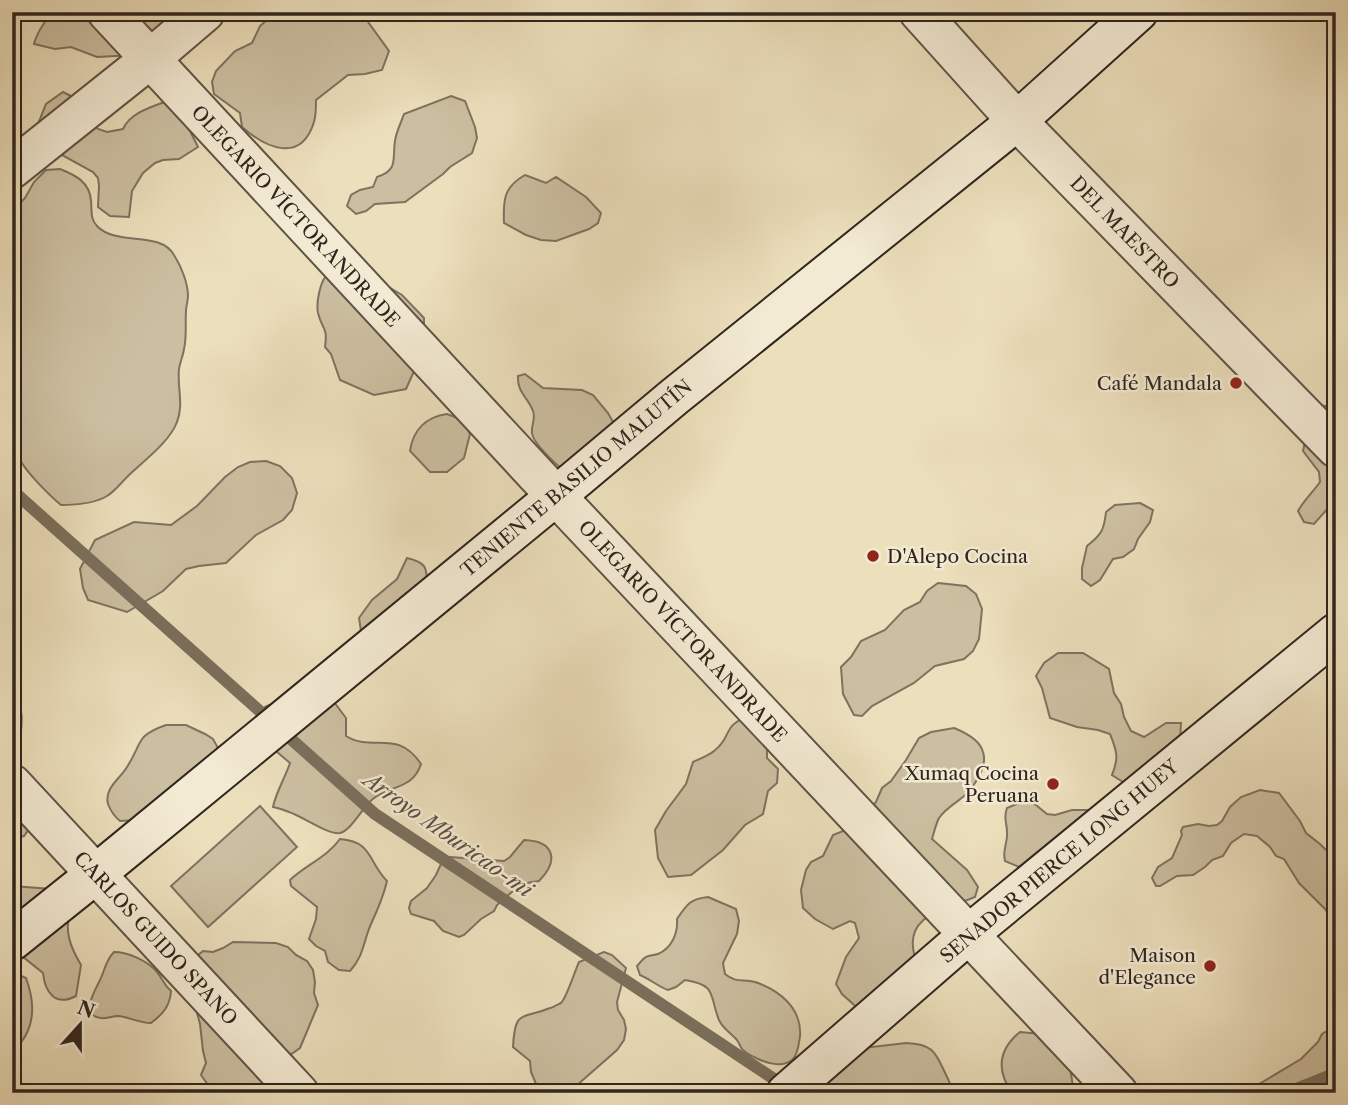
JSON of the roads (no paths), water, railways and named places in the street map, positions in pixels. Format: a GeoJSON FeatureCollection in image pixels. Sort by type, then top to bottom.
{"type":"FeatureCollection","features":[{"type":"Feature","properties":{"kind":"street","name":"OLEGARIO VÍCTOR ANDRADE"},"geometry":{"type":"LineString","coordinates":[[107,12],[556,496],[1118,1093]]}},
{"type":"Feature","properties":{"kind":"street"},"geometry":{"type":"LineString","coordinates":[[12,169],[205,12]]}},
{"type":"Feature","properties":{"kind":"street","name":"DEL MAESTRO"},"geometry":{"type":"LineString","coordinates":[[919,12],[1017,121],[1336,448]]}},
{"type":"Feature","properties":{"kind":"street","name":"TENIENTE BASILIO MALUTÍN"},"geometry":{"type":"LineString","coordinates":[[12,941],[674,397],[1017,121],[1138,12]]}},
{"type":"Feature","properties":{"kind":"street","name":"SENADOR PIERCE LONG HUEY"},"geometry":{"type":"LineString","coordinates":[[786,1093],[969,934],[1336,634]]}},
{"type":"Feature","properties":{"kind":"street","name":"CARLOS GUIDO SPANO"},"geometry":{"type":"LineString","coordinates":[[12,783],[299,1093]]}},
{"type":"Feature","properties":{"kind":"waterway","name":"Arroyo Mburicao-mi"},"geometry":{"type":"LineString","coordinates":[[12,490],[375,814],[786,1087]]}},
{"type":"Feature","properties":{"kind":"waterway","name":"Arroyo Mburicao-mi"},"geometry":{"type":"LineString","coordinates":[[1286,1093],[1336,1073]]}},
{"type":"Feature","properties":{"kind":"place","name":"Café Mandala"},"geometry":{"type":"Point","coordinates":[1236,383]}},
{"type":"Feature","properties":{"kind":"place","name":"D'Alepo Cocina"},"geometry":{"type":"Point","coordinates":[873,556]}},
{"type":"Feature","properties":{"kind":"place","name":"Xumaq Cocina Peruana"},"geometry":{"type":"Point","coordinates":[1053,784]}},
{"type":"Feature","properties":{"kind":"place","name":"Maison d'Elegance"},"geometry":{"type":"Point","coordinates":[1210,966]}}]}
